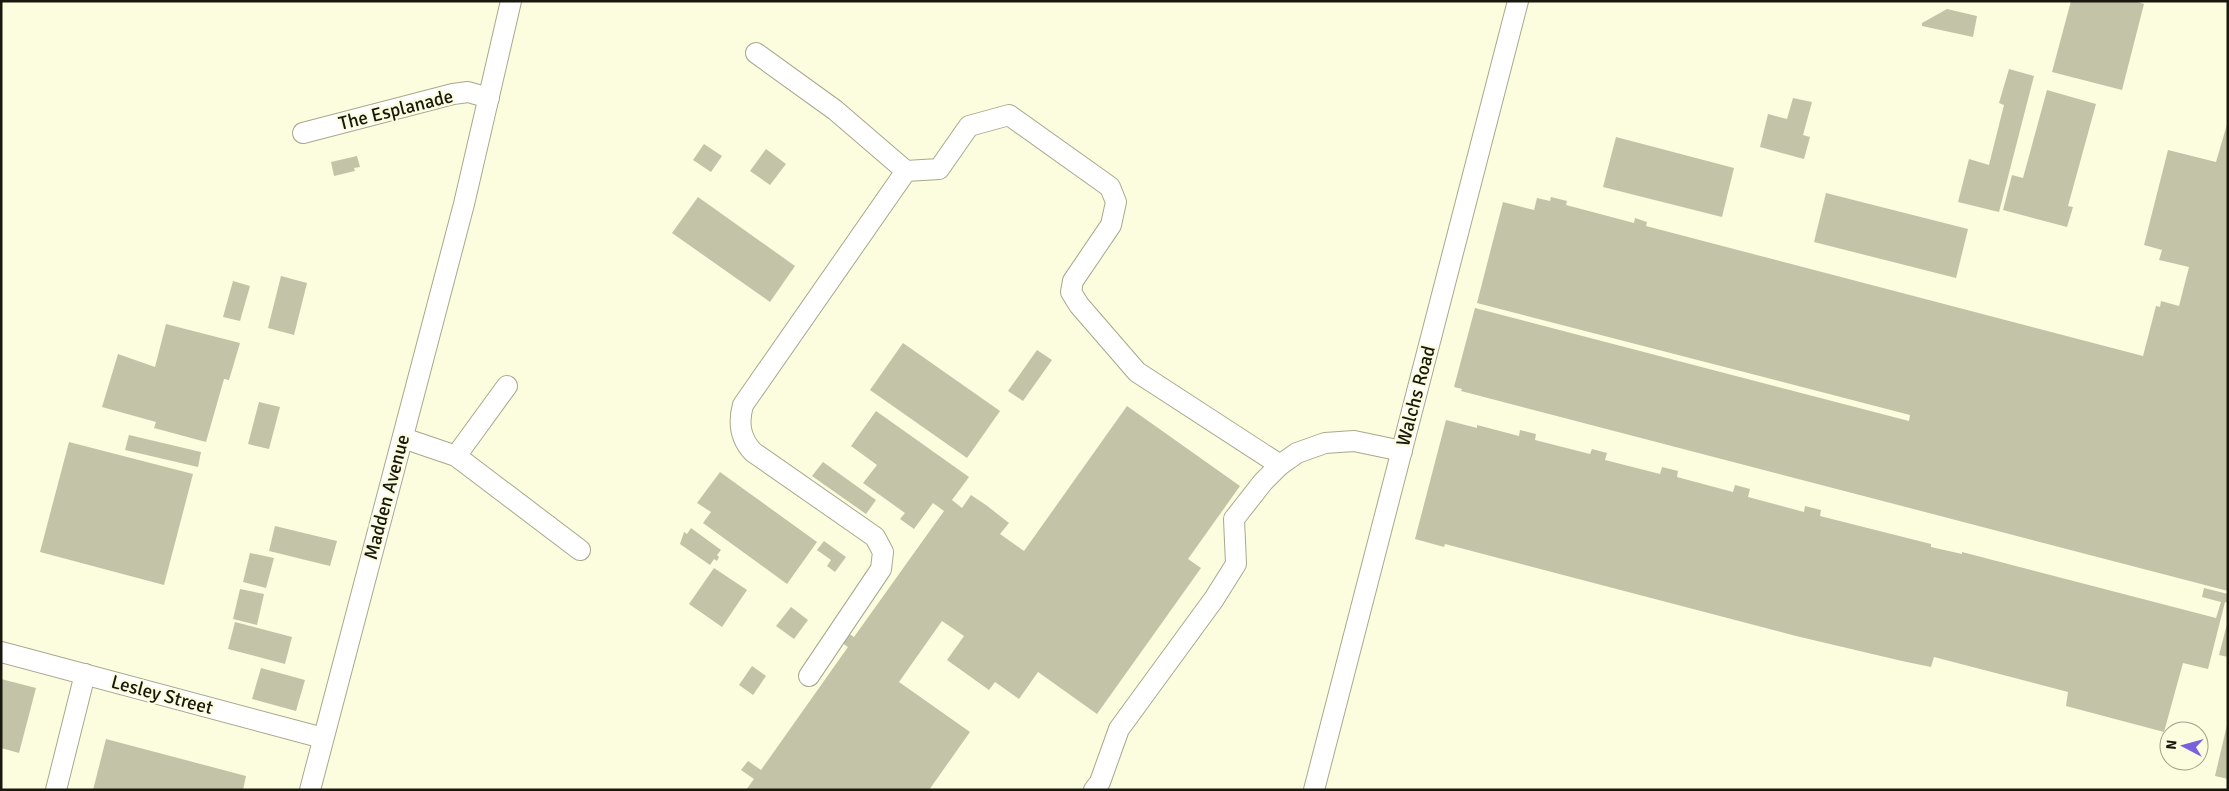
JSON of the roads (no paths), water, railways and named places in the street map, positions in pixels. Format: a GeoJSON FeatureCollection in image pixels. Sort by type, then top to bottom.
{"type":"FeatureCollection","features":[{"type":"Feature","properties":{"kind":"street"},"geometry":{"type":"LineString","coordinates":[[489,98],[511,1]]}},
{"type":"Feature","properties":{"kind":"street","name":"Walchs Road"},"geometry":{"type":"LineString","coordinates":[[1314,790],[1518,1]]}},
{"type":"Feature","properties":{"kind":"street"},"geometry":{"type":"LineString","coordinates":[[756,53],[835,110],[906,171],[939,169],[970,126],[1009,115],[1110,187],[1116,202],[1111,225],[1072,281],[1071,292],[1137,372],[1280,465]]}},
{"type":"Feature","properties":{"kind":"street","name":"The Esplanade"},"geometry":{"type":"LineString","coordinates":[[303,133],[453,94],[468,92],[489,98]]}},
{"type":"Feature","properties":{"kind":"street","name":"Madden Avenue"},"geometry":{"type":"LineString","coordinates":[[310,790],[464,204],[489,98]]}},
{"type":"Feature","properties":{"kind":"street"},"geometry":{"type":"LineString","coordinates":[[809,676],[881,569],[883,552],[875,537],[753,452],[747,446],[741,430],[741,413],[743,405],[906,171]]}},
{"type":"Feature","properties":{"kind":"street"},"geometry":{"type":"LineString","coordinates":[[456,456],[508,386]]}},
{"type":"Feature","properties":{"kind":"street"},"geometry":{"type":"LineString","coordinates":[[403,438],[456,456],[580,550]]}},
{"type":"Feature","properties":{"kind":"street"},"geometry":{"type":"LineString","coordinates":[[1094,790],[1100,782],[1120,729],[1214,599],[1236,564],[1234,520],[1263,482],[1280,465],[1311,448],[1340,441],[1369,442],[1402,451]]}},
{"type":"Feature","properties":{"kind":"street","name":"Lesley Street"},"geometry":{"type":"LineString","coordinates":[[1,652],[323,738]]}},
{"type":"Feature","properties":{"kind":"street"},"geometry":{"type":"LineString","coordinates":[[56,790],[85,674]]}}]}
